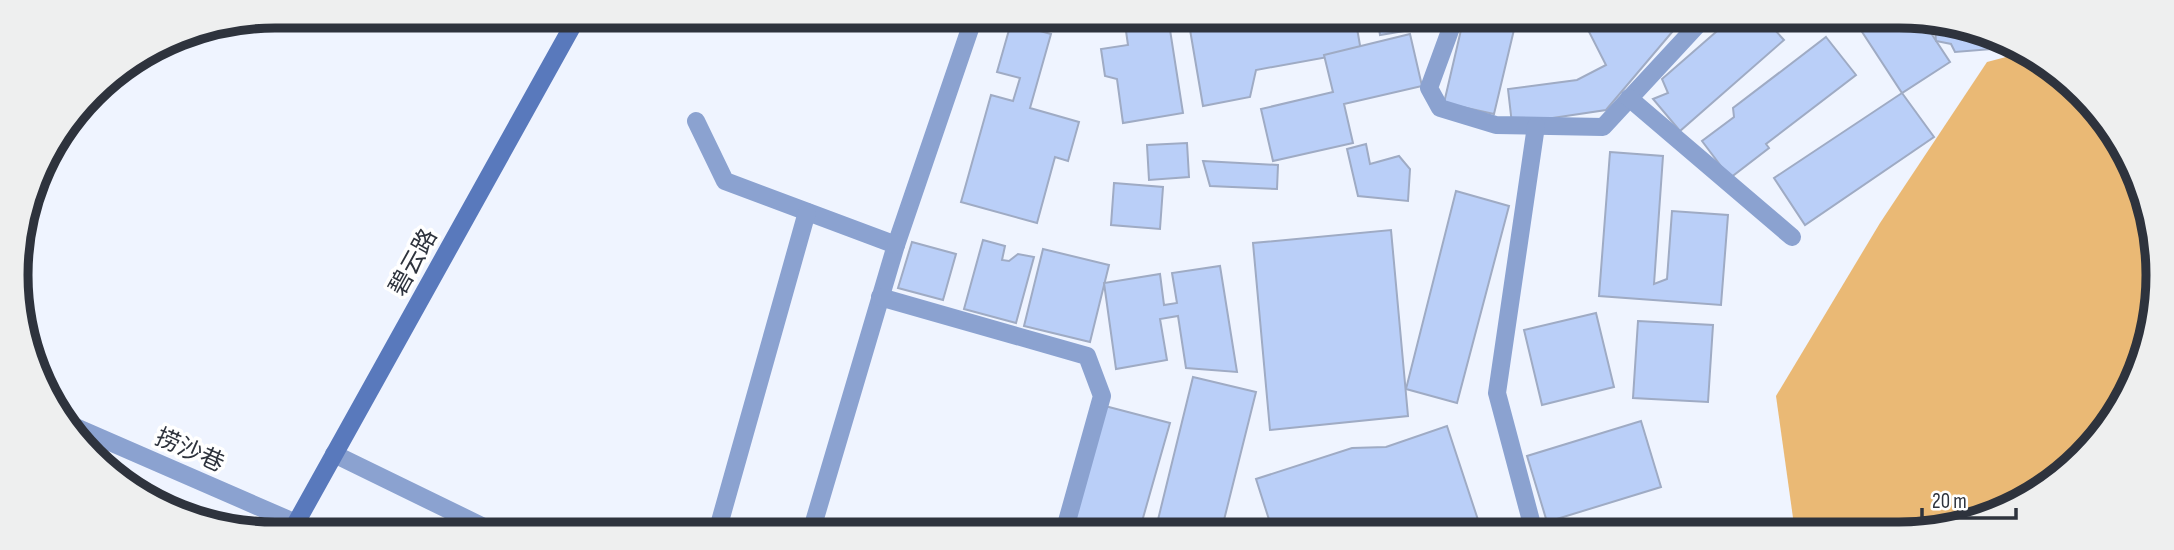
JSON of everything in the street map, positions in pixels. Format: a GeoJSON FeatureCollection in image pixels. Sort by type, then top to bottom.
{"type":"FeatureCollection","features":[{"type":"Feature","properties":{"kind":"main road","name":"碧云路"},"geometry":{"type":"LineString","coordinates":[[296,522],[571,29]]}},
{"type":"Feature","properties":{"kind":"street"},"geometry":{"type":"LineString","coordinates":[[1451,28],[1429,88],[1440,108],[1496,125],[1603,127],[1695,28]]}},
{"type":"Feature","properties":{"kind":"street"},"geometry":{"type":"LineString","coordinates":[[814,522],[895,245],[970,29]]}},
{"type":"Feature","properties":{"kind":"street"},"geometry":{"type":"LineString","coordinates":[[1629,98],[1792,237]]}},
{"type":"Feature","properties":{"kind":"street"},"geometry":{"type":"LineString","coordinates":[[696,121],[725,181],[895,245]]}},
{"type":"Feature","properties":{"kind":"street"},"geometry":{"type":"LineString","coordinates":[[1531,522],[1497,393],[1536,126]]}},
{"type":"Feature","properties":{"kind":"street"},"geometry":{"type":"LineString","coordinates":[[720,522],[807,212]]}},
{"type":"Feature","properties":{"kind":"street"},"geometry":{"type":"LineString","coordinates":[[880,298],[1087,356],[1102,396],[1067,522]]}},
{"type":"Feature","properties":{"kind":"street","name":"捞沙巷"},"geometry":{"type":"LineString","coordinates":[[84,431],[280,522]]}},
{"type":"Feature","properties":{"kind":"street"},"geometry":{"type":"LineString","coordinates":[[334,454],[473,522]]}},
{"type":"Feature","properties":{"kind":"shaded area"},"geometry":{"type":"Polygon","coordinates":[[[2012,55],[2062,89],[2095,125],[2121,166],[2138,211],[2146,275],[2138,339],[2127,370],[2104,412],[2074,450],[2049,471],[2008,497],[1963,514],[1931,520],[1794,522],[1776,396],[1880,223],[1987,62],[2012,55]]]}},
{"type":"Feature","properties":{"kind":"building"},"geometry":{"type":"Polygon","coordinates":[[[1126,28],[1170,28],[1183,113],[1123,123],[1117,79],[1105,76],[1101,49],[1128,45],[1126,28]]]}},
{"type":"Feature","properties":{"kind":"building"},"geometry":{"type":"Polygon","coordinates":[[[1190,28],[1357,28],[1361,51],[1256,70],[1250,97],[1203,106],[1190,28]]]}},
{"type":"Feature","properties":{"kind":"building"},"geometry":{"type":"Polygon","coordinates":[[[1379,28],[1420,28],[1380,35],[1379,28]]]}},
{"type":"Feature","properties":{"kind":"building"},"geometry":{"type":"Polygon","coordinates":[[[1461,28],[1514,28],[1494,114],[1444,103],[1461,28]]]}},
{"type":"Feature","properties":{"kind":"building"},"geometry":{"type":"Polygon","coordinates":[[[1587,28],[1675,28],[1606,110],[1512,124],[1508,89],[1577,80],[1606,65],[1587,28]]]}},
{"type":"Feature","properties":{"kind":"building"},"geometry":{"type":"Polygon","coordinates":[[[1720,28],[1773,28],[1784,40],[1680,131],[1653,99],[1668,93],[1662,79],[1720,28]]]}},
{"type":"Feature","properties":{"kind":"building"},"geometry":{"type":"Polygon","coordinates":[[[1860,28],[1929,30],[1950,62],[1902,93],[1860,28]]]}},
{"type":"Feature","properties":{"kind":"building"},"geometry":{"type":"Polygon","coordinates":[[[1009,29],[1031,29],[1051,34],[1030,108],[1079,122],[1068,161],[1055,157],[1037,223],[961,202],[991,95],[1013,101],[1020,78],[997,72],[1009,29]]]}},
{"type":"Feature","properties":{"kind":"building"},"geometry":{"type":"Polygon","coordinates":[[[1935,31],[1963,36],[1998,49],[1955,52],[1951,44],[1936,41],[1935,31]]]}},
{"type":"Feature","properties":{"kind":"building"},"geometry":{"type":"Polygon","coordinates":[[[1410,34],[1422,86],[1344,104],[1353,143],[1273,161],[1261,109],[1333,92],[1324,55],[1410,34]]]}},
{"type":"Feature","properties":{"kind":"building"},"geometry":{"type":"Polygon","coordinates":[[[1826,37],[1856,75],[1766,144],[1769,148],[1730,178],[1702,141],[1734,117],[1733,108],[1826,37]]]}},
{"type":"Feature","properties":{"kind":"building"},"geometry":{"type":"Polygon","coordinates":[[[1902,93],[1934,137],[1805,225],[1774,178],[1902,93]]]}},
{"type":"Feature","properties":{"kind":"building"},"geometry":{"type":"Polygon","coordinates":[[[1187,143],[1189,177],[1149,180],[1147,145],[1187,143]]]}},
{"type":"Feature","properties":{"kind":"building"},"geometry":{"type":"Polygon","coordinates":[[[1366,144],[1370,164],[1399,156],[1410,169],[1408,201],[1358,196],[1347,149],[1366,144]]]}},
{"type":"Feature","properties":{"kind":"building"},"geometry":{"type":"Polygon","coordinates":[[[1610,152],[1663,156],[1654,284],[1667,279],[1672,211],[1728,215],[1721,305],[1599,296],[1610,152]]]}},
{"type":"Feature","properties":{"kind":"building"},"geometry":{"type":"Polygon","coordinates":[[[1203,161],[1278,165],[1277,189],[1210,186],[1203,161]]]}},
{"type":"Feature","properties":{"kind":"building"},"geometry":{"type":"Polygon","coordinates":[[[1114,183],[1163,187],[1160,229],[1111,225],[1114,183]]]}},
{"type":"Feature","properties":{"kind":"building"},"geometry":{"type":"Polygon","coordinates":[[[1456,191],[1509,206],[1457,403],[1406,389],[1456,191]]]}},
{"type":"Feature","properties":{"kind":"building"},"geometry":{"type":"Polygon","coordinates":[[[1391,230],[1408,416],[1270,430],[1253,243],[1391,230]]]}},
{"type":"Feature","properties":{"kind":"building"},"geometry":{"type":"Polygon","coordinates":[[[983,240],[1005,246],[1002,260],[1009,261],[1018,254],[1034,257],[1016,323],[964,309],[983,240]]]}},
{"type":"Feature","properties":{"kind":"building"},"geometry":{"type":"Polygon","coordinates":[[[912,242],[956,254],[943,300],[898,288],[912,242]]]}},
{"type":"Feature","properties":{"kind":"building"},"geometry":{"type":"Polygon","coordinates":[[[1043,249],[1109,265],[1090,342],[1024,326],[1043,249]]]}},
{"type":"Feature","properties":{"kind":"building"},"geometry":{"type":"Polygon","coordinates":[[[1220,266],[1237,372],[1186,368],[1178,316],[1160,319],[1167,360],[1116,369],[1104,283],[1160,274],[1164,305],[1177,303],[1172,273],[1220,266]]]}},
{"type":"Feature","properties":{"kind":"building"},"geometry":{"type":"Polygon","coordinates":[[[1596,313],[1614,387],[1542,405],[1524,330],[1596,313]]]}},
{"type":"Feature","properties":{"kind":"building"},"geometry":{"type":"Polygon","coordinates":[[[1638,321],[1713,325],[1708,402],[1633,398],[1638,321]]]}},
{"type":"Feature","properties":{"kind":"building"},"geometry":{"type":"Polygon","coordinates":[[[1193,377],[1256,392],[1224,522],[1157,522],[1193,377]]]}},
{"type":"Feature","properties":{"kind":"building"},"geometry":{"type":"Polygon","coordinates":[[[1105,406],[1170,423],[1142,522],[1074,522],[1105,406]]]}},
{"type":"Feature","properties":{"kind":"building"},"geometry":{"type":"Polygon","coordinates":[[[1641,421],[1661,487],[1547,522],[1527,456],[1641,421]]]}},
{"type":"Feature","properties":{"kind":"building"},"geometry":{"type":"Polygon","coordinates":[[[1447,426],[1479,522],[1270,522],[1256,479],[1352,448],[1386,447],[1447,426]]]}}]}
